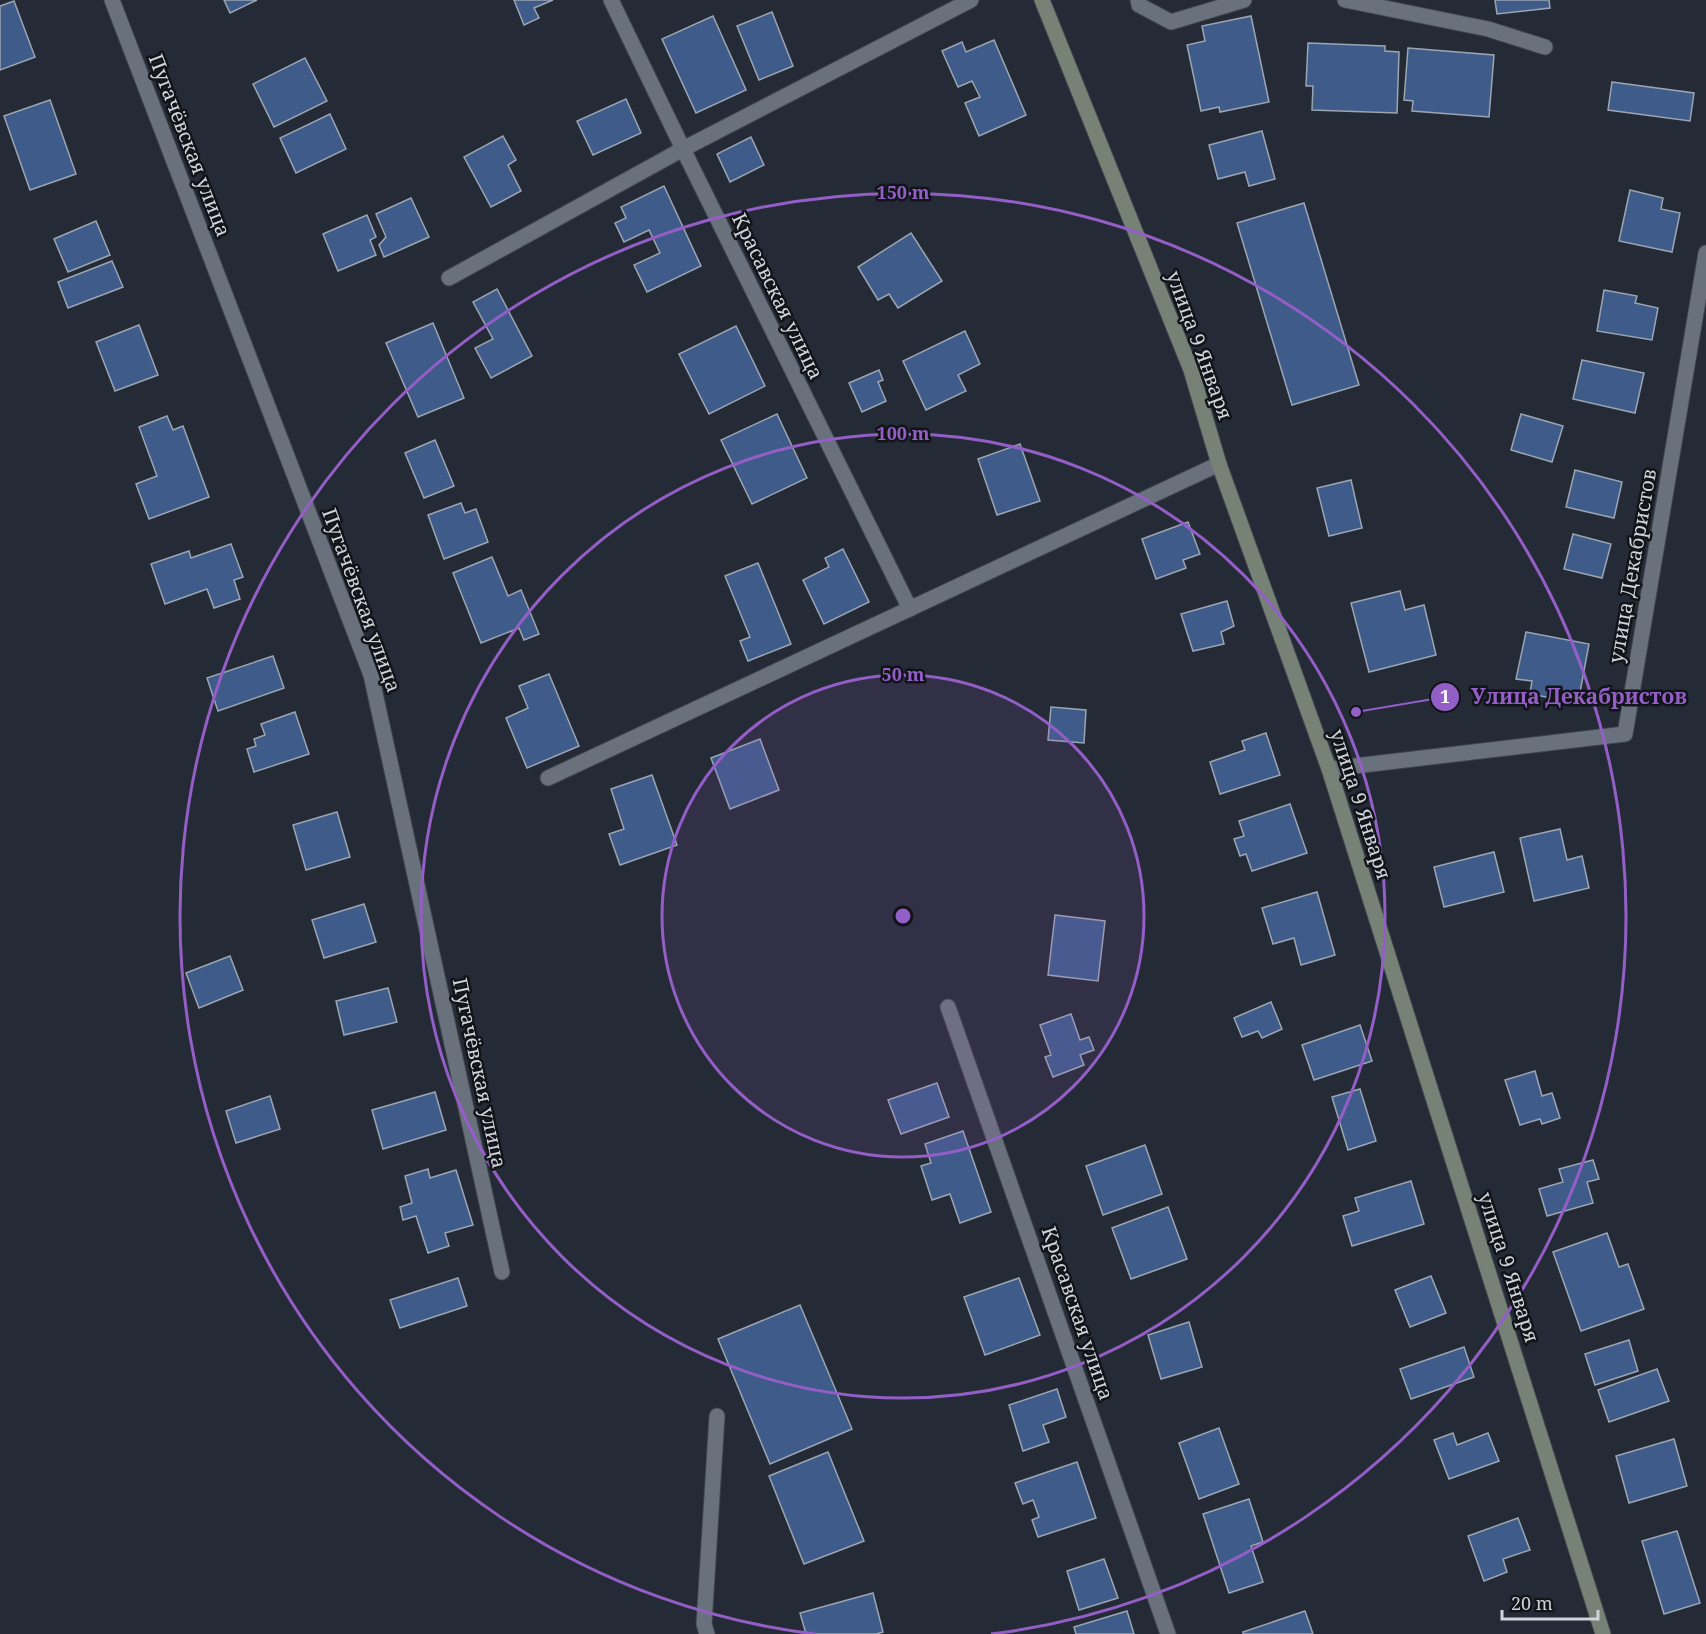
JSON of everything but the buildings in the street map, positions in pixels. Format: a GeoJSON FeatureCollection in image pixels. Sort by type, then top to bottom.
{"type":"FeatureCollection","features":[{"type":"Feature","properties":{"kind":"main road","name":"улица 9 Января"},"geometry":{"type":"LineString","coordinates":[[1042,0],[1191,370],[1219,464],[1329,769],[1603,1634]]}},
{"type":"Feature","properties":{"kind":"street","name":"Пугачёвская улица"},"geometry":{"type":"LineString","coordinates":[[112,0],[371,675],[502,1272]]}},
{"type":"Feature","properties":{"kind":"street","name":"Красавская улица"},"geometry":{"type":"LineString","coordinates":[[611,0],[682,149],[910,609]]}},
{"type":"Feature","properties":{"kind":"street"},"geometry":{"type":"LineString","coordinates":[[449,278],[682,149],[971,0]]}},
{"type":"Feature","properties":{"kind":"street"},"geometry":{"type":"LineString","coordinates":[[1138,0],[1139,5],[1172,22],[1244,0]]}},
{"type":"Feature","properties":{"kind":"street"},"geometry":{"type":"LineString","coordinates":[[1345,0],[1488,29],[1545,47]]}},
{"type":"Feature","properties":{"kind":"street","name":"улица Декабристов"},"geometry":{"type":"LineString","coordinates":[[1329,769],[1625,734],[1706,253]]}},
{"type":"Feature","properties":{"kind":"street"},"geometry":{"type":"LineString","coordinates":[[548,778],[1219,464]]}},
{"type":"Feature","properties":{"kind":"street","name":"Красавская улица"},"geometry":{"type":"LineString","coordinates":[[948,1007],[1168,1634]]}},
{"type":"Feature","properties":{"kind":"street"},"geometry":{"type":"LineString","coordinates":[[707,1634],[704,1624],[717,1416]]}},
{"type":"Feature","properties":{"kind":"place","name":"Улица Декабристов"},"geometry":{"type":"Point","coordinates":[1356,712]}}]}
